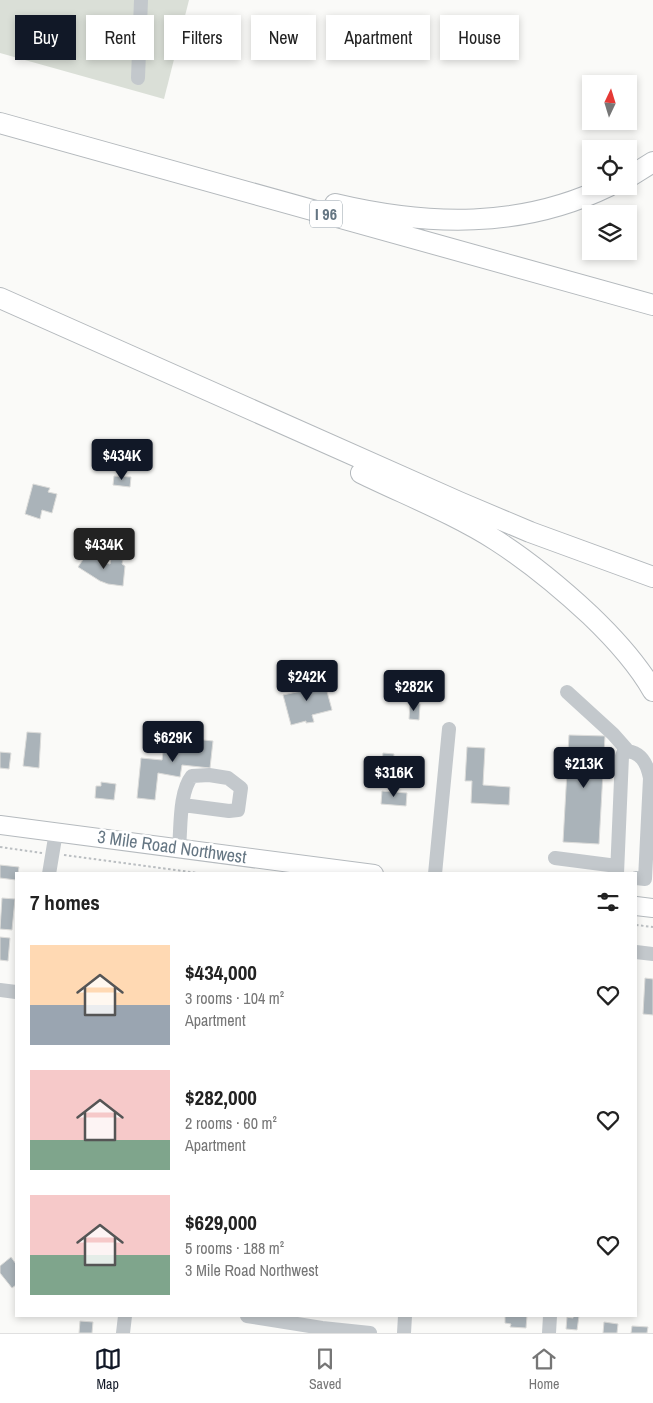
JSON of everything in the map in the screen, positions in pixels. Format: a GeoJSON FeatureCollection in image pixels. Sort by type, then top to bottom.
{"type":"FeatureCollection","features":[{"type":"Feature","properties":{"kind":"highway","name":"I 96"},"geometry":{"type":"LineString","coordinates":[[0,123],[653,305]]}},
{"type":"Feature","properties":{"kind":"highway"},"geometry":{"type":"LineString","coordinates":[[637,172],[653,162]]}},
{"type":"Feature","properties":{"kind":"highway"},"geometry":{"type":"LineString","coordinates":[[156,167],[277,189],[385,214],[416,219],[448,221],[504,217],[539,210],[586,195]]}},
{"type":"Feature","properties":{"kind":"highway"},"geometry":{"type":"LineString","coordinates":[[0,298],[530,532],[653,577]]}},
{"type":"Feature","properties":{"kind":"highway"},"geometry":{"type":"LineString","coordinates":[[221,396],[272,430],[496,540],[528,562],[564,591],[601,626],[626,654],[653,692]]}},
{"type":"Feature","properties":{"kind":"main road","name":"3 Mile Road Northwest"},"geometry":{"type":"LineString","coordinates":[[0,825],[179,848],[289,868],[346,872]]}},
{"type":"Feature","properties":{"kind":"main road"},"geometry":{"type":"LineString","coordinates":[[637,906],[653,908]]}},
{"type":"Feature","properties":{"kind":"street"},"geometry":{"type":"LineString","coordinates":[[138,78],[141,0]]}},
{"type":"Feature","properties":{"kind":"street"},"geometry":{"type":"LineString","coordinates":[[567,692],[613,734],[628,751],[640,756],[647,764],[650,778],[645,879],[637,878]]}},
{"type":"Feature","properties":{"kind":"street"},"geometry":{"type":"LineString","coordinates":[[434,872],[449,729]]}},
{"type":"Feature","properties":{"kind":"street"},"geometry":{"type":"LineString","coordinates":[[556,858],[617,870],[622,756],[624,751],[628,751]]}},
{"type":"Feature","properties":{"kind":"street"},"geometry":{"type":"LineString","coordinates":[[179,848],[183,805]]}},
{"type":"Feature","properties":{"kind":"street"},"geometry":{"type":"LineString","coordinates":[[49,872],[56,832]]}},
{"type":"Feature","properties":{"kind":"street"},"geometry":{"type":"LineString","coordinates":[[637,952],[653,954]]}},
{"type":"Feature","properties":{"kind":"street"},"geometry":{"type":"LineString","coordinates":[[0,990],[15,992]]}},
{"type":"Feature","properties":{"kind":"street"},"geometry":{"type":"LineString","coordinates":[[123,1333],[125,1317]]}},
{"type":"Feature","properties":{"kind":"street"},"geometry":{"type":"LineString","coordinates":[[253,1317],[322,1331],[370,1333]]}},
{"type":"Feature","properties":{"kind":"street"},"geometry":{"type":"LineString","coordinates":[[404,1333],[405,1317]]}},
{"type":"Feature","properties":{"kind":"street"},"geometry":{"type":"LineString","coordinates":[[549,1333],[550,1317]]}},
{"type":"Feature","properties":{"kind":"path"},"geometry":{"type":"LineString","coordinates":[[0,847],[190,872]]}},
{"type":"Feature","properties":{"kind":"path"},"geometry":{"type":"LineString","coordinates":[[637,925],[653,928]]}},
{"type":"Feature","properties":{"kind":"shaded area"},"geometry":{"type":"Polygon","coordinates":[[[0,0],[189,0],[185,15],[164,15],[164,60],[174,60],[164,99],[25,60],[76,60],[76,15],[15,15],[15,57],[0,53],[0,0]]]}},
{"type":"Feature","properties":{"kind":"building"},"geometry":{"type":"Polygon","coordinates":[[[114,476],[131,477],[130,487],[113,485],[114,476]]]}},
{"type":"Feature","properties":{"kind":"building"},"geometry":{"type":"Polygon","coordinates":[[[33,484],[50,488],[48,492],[57,494],[52,513],[42,510],[40,519],[25,514],[33,484]]]}},
{"type":"Feature","properties":{"kind":"building"},"geometry":{"type":"Polygon","coordinates":[[[88,552],[110,564],[111,558],[123,560],[122,564],[125,566],[123,586],[100,581],[78,567],[88,552]]]}},
{"type":"Feature","properties":{"kind":"building"},"geometry":{"type":"Polygon","coordinates":[[[308,680],[309,684],[324,680],[332,710],[312,715],[314,722],[306,723],[306,721],[291,725],[283,695],[301,691],[299,683],[308,680]]]}},
{"type":"Feature","properties":{"kind":"building"},"geometry":{"type":"Polygon","coordinates":[[[410,703],[420,704],[419,720],[409,719],[410,703]]]}},
{"type":"Feature","properties":{"kind":"building"},"geometry":{"type":"Polygon","coordinates":[[[27,732],[41,733],[39,768],[23,766],[27,732]]]}},
{"type":"Feature","properties":{"kind":"building"},"geometry":{"type":"Polygon","coordinates":[[[569,735],[605,736],[599,844],[563,842],[569,735]]]}},
{"type":"Feature","properties":{"kind":"building"},"geometry":{"type":"Polygon","coordinates":[[[165,736],[213,741],[210,768],[182,765],[180,777],[158,773],[155,800],[137,798],[141,758],[162,760],[165,736]]]}},
{"type":"Feature","properties":{"kind":"building"},"geometry":{"type":"Polygon","coordinates":[[[467,747],[485,748],[483,785],[510,787],[509,805],[471,803],[472,781],[465,781],[467,747]]]}},
{"type":"Feature","properties":{"kind":"building"},"geometry":{"type":"Polygon","coordinates":[[[0,752],[11,753],[9,769],[0,768],[0,752]]]}},
{"type":"Feature","properties":{"kind":"building"},"geometry":{"type":"Polygon","coordinates":[[[383,753],[394,754],[393,768],[381,767],[383,753]]]}},
{"type":"Feature","properties":{"kind":"building"},"geometry":{"type":"Polygon","coordinates":[[[101,782],[116,784],[114,800],[95,798],[96,786],[101,786],[101,782]]]}},
{"type":"Feature","properties":{"kind":"building"},"geometry":{"type":"Polygon","coordinates":[[[382,791],[407,793],[406,806],[381,804],[382,791]]]}},
{"type":"Feature","properties":{"kind":"building"},"geometry":{"type":"Polygon","coordinates":[[[0,865],[19,867],[18,872],[15,872],[15,880],[0,878],[0,865]]]}},
{"type":"Feature","properties":{"kind":"building"},"geometry":{"type":"Polygon","coordinates":[[[2,898],[15,899],[12,930],[0,929],[2,898]]]}},
{"type":"Feature","properties":{"kind":"building"},"geometry":{"type":"Polygon","coordinates":[[[0,937],[10,938],[8,961],[0,960],[0,937]]]}},
{"type":"Feature","properties":{"kind":"building"},"geometry":{"type":"Polygon","coordinates":[[[645,978],[653,979],[653,1015],[643,1014],[645,978]]]}},
{"type":"Feature","properties":{"kind":"building"},"geometry":{"type":"Polygon","coordinates":[[[11,1257],[15,1263],[15,1286],[12,1288],[0,1273],[0,1266],[11,1257]]]}},
{"type":"Feature","properties":{"kind":"building"},"geometry":{"type":"Polygon","coordinates":[[[505,1317],[527,1317],[526,1328],[510,1327],[511,1324],[505,1323],[505,1317]]]}},
{"type":"Feature","properties":{"kind":"building"},"geometry":{"type":"Polygon","coordinates":[[[567,1317],[579,1317],[577,1330],[566,1329],[567,1317]]]}},
{"type":"Feature","properties":{"kind":"building"},"geometry":{"type":"Polygon","coordinates":[[[80,1321],[93,1322],[92,1333],[79,1333],[80,1321]]]}},
{"type":"Feature","properties":{"kind":"building"},"geometry":{"type":"Polygon","coordinates":[[[604,1322],[618,1324],[617,1333],[603,1333],[604,1322]]]}},
{"type":"Feature","properties":{"kind":"building"},"geometry":{"type":"Polygon","coordinates":[[[632,1326],[648,1327],[647,1333],[631,1333],[632,1326]]]}}]}
